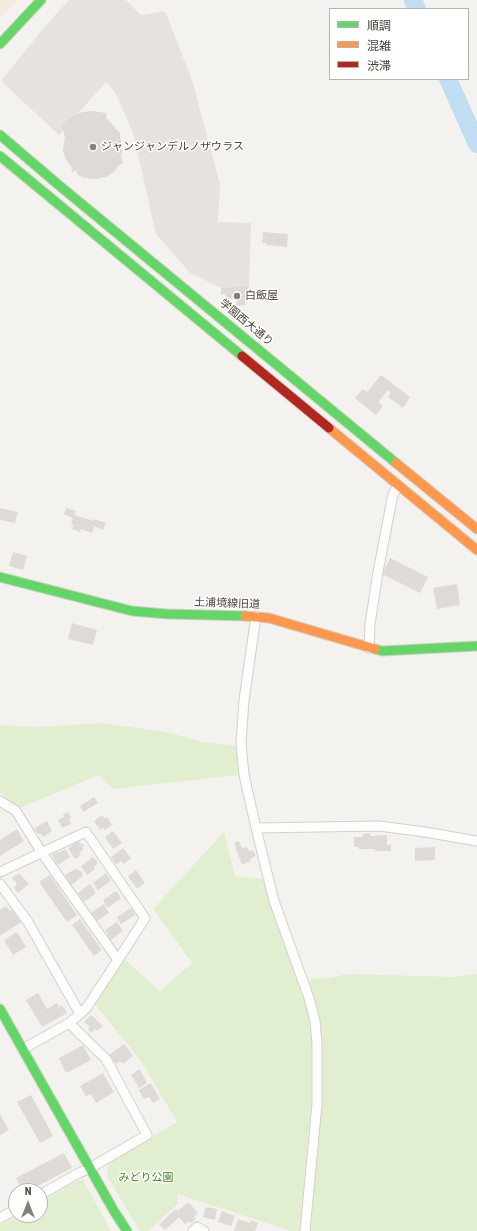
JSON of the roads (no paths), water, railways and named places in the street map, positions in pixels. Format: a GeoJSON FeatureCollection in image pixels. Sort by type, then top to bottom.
{"type":"FeatureCollection","features":[{"type":"Feature","properties":{"kind":"main road"},"geometry":{"type":"LineString","coordinates":[[0,44],[41,0]]}},
{"type":"Feature","properties":{"kind":"main road","name":"学園西大通り"},"geometry":{"type":"LineString","coordinates":[[0,135],[61,187],[477,529]]}},
{"type":"Feature","properties":{"kind":"main road"},"geometry":{"type":"LineString","coordinates":[[0,156],[477,550]]}},
{"type":"Feature","properties":{"kind":"main road","name":"土浦境線旧道"},"geometry":{"type":"LineString","coordinates":[[0,577],[132,611],[166,614],[256,616],[269,618],[382,651],[477,646]]}},
{"type":"Feature","properties":{"kind":"main road"},"geometry":{"type":"LineString","coordinates":[[0,1009],[127,1231]]}},
{"type":"Feature","properties":{"kind":"street"},"geometry":{"type":"LineString","coordinates":[[369,648],[370,624],[378,572],[392,499],[398,486]]}},
{"type":"Feature","properties":{"kind":"street"},"geometry":{"type":"LineString","coordinates":[[256,616],[244,700],[241,743],[244,775],[274,901],[309,998],[317,1044],[317,1104],[305,1231]]}},
{"type":"Feature","properties":{"kind":"street"},"geometry":{"type":"LineString","coordinates":[[0,801],[16,811],[42,853],[118,960]]}},
{"type":"Feature","properties":{"kind":"street"},"geometry":{"type":"LineString","coordinates":[[256,828],[379,826],[425,832],[477,842]]}},
{"type":"Feature","properties":{"kind":"street"},"geometry":{"type":"LineString","coordinates":[[0,872],[86,832],[145,918],[87,1007],[70,1023],[23,1049]]}},
{"type":"Feature","properties":{"kind":"street"},"geometry":{"type":"LineString","coordinates":[[0,884],[28,922],[80,1014]]}},
{"type":"Feature","properties":{"kind":"street"},"geometry":{"type":"LineString","coordinates":[[48,1190],[147,1135],[106,1059],[70,1023]]}},
{"type":"Feature","properties":{"kind":"street"},"geometry":{"type":"LineString","coordinates":[[193,1231],[197,1227],[204,1231]]}},
{"type":"Feature","properties":{"kind":"waterway"},"geometry":{"type":"LineString","coordinates":[[413,0],[417,8]]}},
{"type":"Feature","properties":{"kind":"waterway"},"geometry":{"type":"LineString","coordinates":[[448,80],[477,144]]}},
{"type":"Feature","properties":{"kind":"place","name":"ジャンジャンデルノザウラス"},"geometry":{"type":"Point","coordinates":[93,147]}},
{"type":"Feature","properties":{"kind":"place","name":"白飯屋"},"geometry":{"type":"Point","coordinates":[237,296]}},
{"type":"Feature","properties":{"kind":"park label","name":"みどり公園"},"geometry":{"type":"Point","coordinates":[146,1178]}}]}
